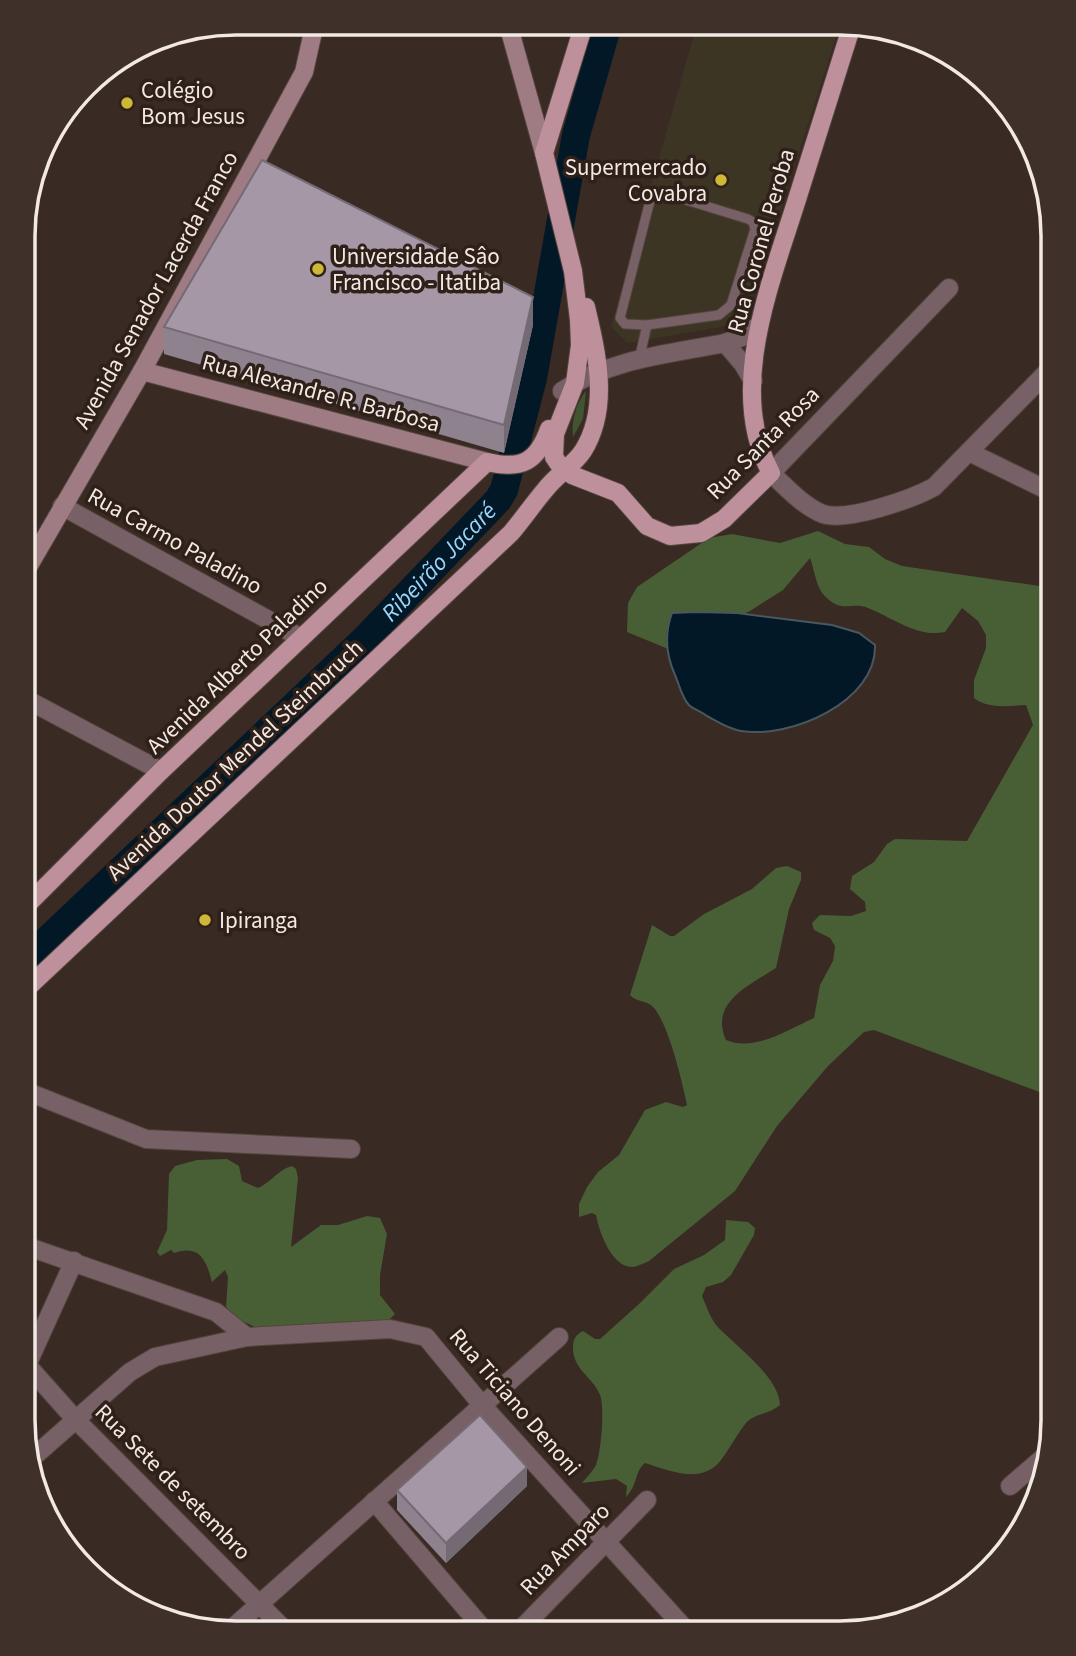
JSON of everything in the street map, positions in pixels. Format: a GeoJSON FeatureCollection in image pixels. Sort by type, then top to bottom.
{"type":"FeatureCollection","features":[{"type":"Feature","properties":{"kind":"main road","name":"Avenida Senador Lacerda Franco"},"geometry":{"type":"LineString","coordinates":[[35,554],[142,371],[304,72],[312,35]]}},
{"type":"Feature","properties":{"kind":"main road"},"geometry":{"type":"LineString","coordinates":[[511,35],[554,189],[573,271],[580,345],[555,434],[554,457],[565,470]]}},
{"type":"Feature","properties":{"kind":"main road"},"geometry":{"type":"LineString","coordinates":[[544,153],[581,35]]}},
{"type":"Feature","properties":{"kind":"main road","name":"Rua Coronel Peroba"},"geometry":{"type":"LineString","coordinates":[[771,473],[762,456],[754,430],[753,381],[758,326],[848,36]]}},
{"type":"Feature","properties":{"kind":"main road","name":"Avenida Doutor Mendel Steimbruch"},"geometry":{"type":"LineString","coordinates":[[35,981],[511,533],[544,490],[582,452],[589,440],[599,397],[599,372],[583,297],[573,271]]}},
{"type":"Feature","properties":{"kind":"main road","name":"Rua Alexandre R. Barbosa"},"geometry":{"type":"LineString","coordinates":[[142,371],[491,463]]}},
{"type":"Feature","properties":{"kind":"main road"},"geometry":{"type":"LineString","coordinates":[[491,463],[509,465],[535,457],[568,387]]}},
{"type":"Feature","properties":{"kind":"main road","name":"Avenida Alberto Paladino"},"geometry":{"type":"LineString","coordinates":[[35,897],[161,771],[491,463]]}},
{"type":"Feature","properties":{"kind":"main road","name":"Rua Santa Rosa"},"geometry":{"type":"LineString","coordinates":[[565,470],[618,493],[647,526],[670,536],[701,533],[724,519],[771,473]]}},
{"type":"Feature","properties":{"kind":"street","name":"Rua Santa Rosa"},"geometry":{"type":"LineString","coordinates":[[771,473],[949,288]]}},
{"type":"Feature","properties":{"kind":"street"},"geometry":{"type":"LineString","coordinates":[[568,387],[599,372],[639,360],[724,343],[742,337],[758,326]]}},
{"type":"Feature","properties":{"kind":"street"},"geometry":{"type":"LineString","coordinates":[[724,343],[743,364],[753,381]]}},
{"type":"Feature","properties":{"kind":"street"},"geometry":{"type":"LineString","coordinates":[[771,473],[807,505],[825,515],[883,508],[911,499],[934,487],[1041,378]]}},
{"type":"Feature","properties":{"kind":"street"},"geometry":{"type":"LineString","coordinates":[[969,452],[1041,487]]}},
{"type":"Feature","properties":{"kind":"street","name":"Rua Carmo Paladino"},"geometry":{"type":"LineString","coordinates":[[62,506],[301,638]]}},
{"type":"Feature","properties":{"kind":"street"},"geometry":{"type":"LineString","coordinates":[[35,704],[161,771]]}},
{"type":"Feature","properties":{"kind":"street"},"geometry":{"type":"LineString","coordinates":[[35,1095],[146,1139],[351,1149]]}},
{"type":"Feature","properties":{"kind":"street"},"geometry":{"type":"LineString","coordinates":[[35,1249],[216,1312],[247,1337]]}},
{"type":"Feature","properties":{"kind":"street"},"geometry":{"type":"LineString","coordinates":[[35,1344],[75,1262]]}},
{"type":"Feature","properties":{"kind":"street","name":"Rua Ticiano Denoni"},"geometry":{"type":"LineString","coordinates":[[38,1453],[130,1373],[155,1357],[247,1337],[390,1329],[426,1337],[482,1405],[678,1621]]}},
{"type":"Feature","properties":{"kind":"street"},"geometry":{"type":"LineString","coordinates":[[240,1621],[559,1337]]}},
{"type":"Feature","properties":{"kind":"street","name":"Rua Sete de setembro"},"geometry":{"type":"LineString","coordinates":[[35,1376],[276,1621]]}},
{"type":"Feature","properties":{"kind":"street"},"geometry":{"type":"LineString","coordinates":[[1010,1486],[1036,1464]]}},
{"type":"Feature","properties":{"kind":"street","name":"Rua Amparo"},"geometry":{"type":"LineString","coordinates":[[529,1621],[647,1500]]}},
{"type":"Feature","properties":{"kind":"street"},"geometry":{"type":"LineString","coordinates":[[374,1501],[477,1621]]}},
{"type":"Feature","properties":{"kind":"lane"},"geometry":{"type":"LineString","coordinates":[[660,192],[753,222],[755,229],[727,310],[719,314],[647,326],[625,324],[620,318],[654,193],[660,192]]}},
{"type":"Feature","properties":{"kind":"lane"},"geometry":{"type":"LineString","coordinates":[[639,360],[647,326]]}},
{"type":"Feature","properties":{"kind":"shaded area","name":"Supermercado Covabra"},"geometry":{"type":"Polygon","coordinates":[[[694,35],[836,37],[744,323],[627,343],[611,327],[694,35]]]}},
{"type":"Feature","properties":{"kind":"green space"},"geometry":{"type":"Polygon","coordinates":[[[586,391],[583,419],[573,437],[575,413],[586,391]]]}},
{"type":"Feature","properties":{"kind":"green space"},"geometry":{"type":"Polygon","coordinates":[[[818,531],[845,544],[869,547],[885,559],[902,566],[1041,586],[1041,1093],[874,1030],[864,1032],[828,1066],[777,1126],[735,1191],[649,1261],[633,1267],[626,1266],[619,1262],[608,1248],[596,1215],[592,1213],[579,1217],[579,1204],[598,1172],[619,1155],[645,1110],[666,1102],[683,1107],[687,1105],[674,1054],[660,1016],[652,1005],[630,995],[652,925],[674,936],[704,914],[752,889],[776,868],[787,866],[801,872],[801,880],[789,909],[776,968],[735,996],[727,1005],[722,1027],[726,1040],[748,1043],[771,1038],[814,1018],[820,985],[833,961],[835,946],[830,938],[814,930],[812,923],[820,915],[851,916],[866,911],[865,902],[850,889],[852,876],[874,862],[887,844],[895,839],[967,841],[1033,725],[1026,705],[992,705],[974,698],[974,680],[986,648],[986,635],[978,621],[962,608],[945,632],[935,633],[915,630],[862,606],[841,606],[829,600],[821,591],[810,558],[783,590],[750,611],[721,623],[678,653],[627,632],[628,603],[637,587],[709,538],[732,534],[780,543],[818,531]]]}},
{"type":"Feature","properties":{"kind":"green space"},"geometry":{"type":"Polygon","coordinates":[[[227,1159],[239,1166],[242,1181],[258,1188],[287,1168],[292,1166],[296,1169],[298,1178],[291,1247],[321,1225],[338,1225],[367,1216],[380,1218],[387,1234],[380,1275],[380,1295],[395,1314],[384,1325],[257,1328],[238,1319],[226,1307],[228,1277],[225,1270],[212,1282],[204,1261],[196,1252],[174,1253],[171,1250],[160,1256],[157,1252],[167,1230],[169,1174],[175,1166],[197,1160],[227,1159]]]}},
{"type":"Feature","properties":{"kind":"green space"},"geometry":{"type":"Polygon","coordinates":[[[726,1220],[748,1222],[755,1228],[754,1235],[731,1275],[723,1282],[706,1287],[702,1296],[716,1325],[772,1383],[780,1405],[749,1420],[721,1460],[705,1472],[685,1474],[645,1463],[626,1497],[627,1486],[616,1479],[582,1483],[598,1459],[602,1409],[597,1389],[576,1362],[573,1348],[575,1338],[583,1331],[595,1339],[600,1339],[674,1269],[704,1255],[725,1240],[726,1220]]]}},
{"type":"Feature","properties":{"kind":"water"},"geometry":{"type":"Polygon","coordinates":[[[672,613],[737,613],[832,625],[859,633],[875,645],[872,665],[862,684],[827,712],[783,729],[761,732],[732,729],[689,705],[670,660],[667,637],[672,613]]]}},
{"type":"Feature","properties":{"kind":"building","name":"Universidade Sâo Francisco - Itatiba"},"geometry":{"type":"Polygon","coordinates":[[[262,160],[533,297],[504,425],[164,327],[262,160]]]}},
{"type":"Feature","properties":{"kind":"building"},"geometry":{"type":"Polygon","coordinates":[[[480,1415],[527,1467],[446,1543],[397,1490],[480,1415]]]}},
{"type":"Feature","properties":{"kind":"waterway","name":"Ribeirão Jacaré"},"geometry":{"type":"LineString","coordinates":[[35,952],[365,639],[498,500],[504,490],[533,378],[576,135],[605,35]]}},
{"type":"Feature","properties":{"kind":"place","name":"Colégio Bom Jesus"},"geometry":{"type":"Point","coordinates":[127,103]}},
{"type":"Feature","properties":{"kind":"place","name":"Supermercado Covabra"},"geometry":{"type":"Point","coordinates":[721,180]}},
{"type":"Feature","properties":{"kind":"place","name":"Universidade Sâo Francisco - Itatiba"},"geometry":{"type":"Point","coordinates":[318,269]}},
{"type":"Feature","properties":{"kind":"place","name":"Ipiranga"},"geometry":{"type":"Point","coordinates":[205,920]}}]}
